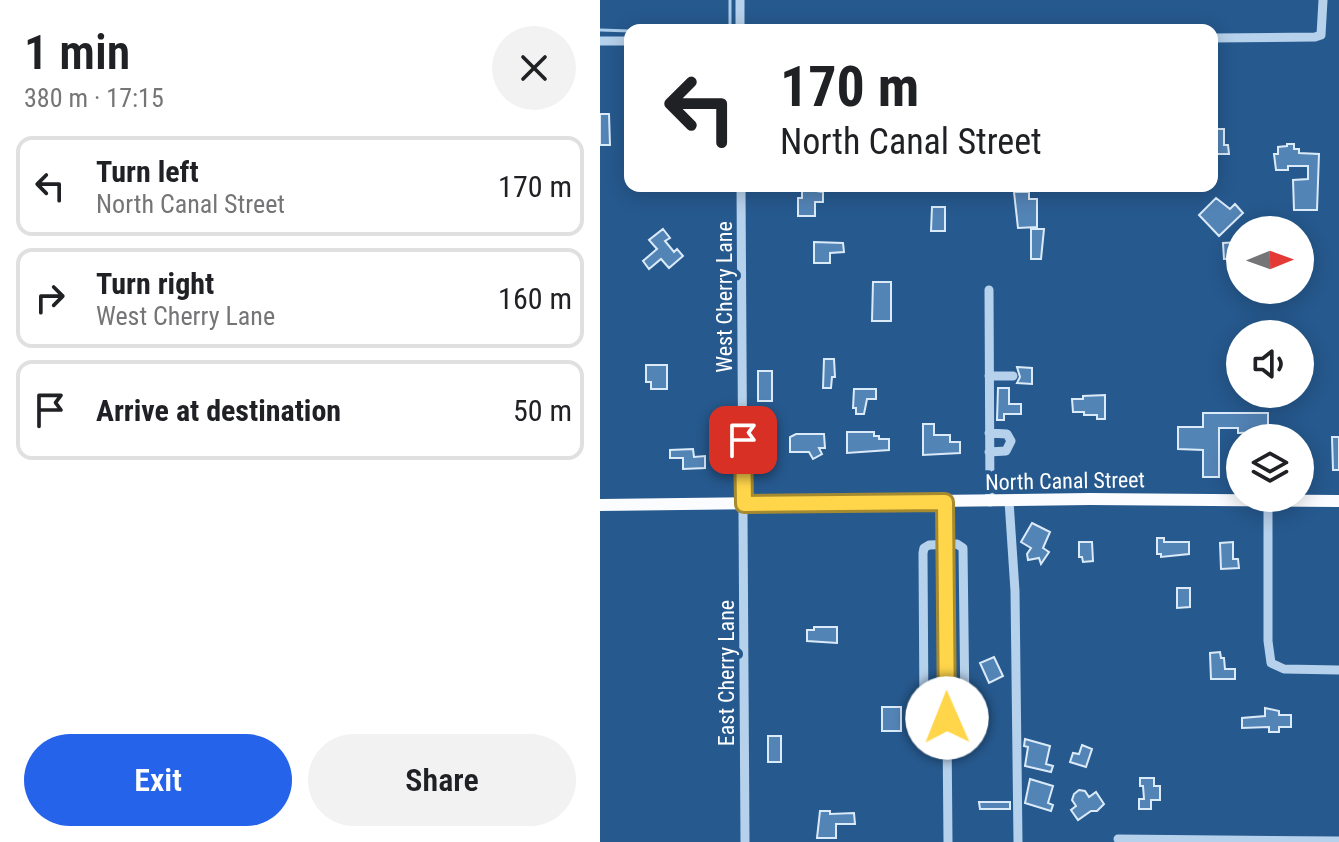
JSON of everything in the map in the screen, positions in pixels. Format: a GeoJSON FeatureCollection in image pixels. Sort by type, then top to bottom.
{"type":"FeatureCollection","features":[{"type":"Feature","properties":{"kind":"main road","name":"North Canal Street"},"geometry":{"type":"LineString","coordinates":[[600,505],[1226,500]]}},
{"type":"Feature","properties":{"kind":"main road","name":"North Canal Street"},"geometry":{"type":"LineString","coordinates":[[1314,501],[1339,501]]}},
{"type":"Feature","properties":{"kind":"street"},"geometry":{"type":"LineString","coordinates":[[740,0],[740,24]]}},
{"type":"Feature","properties":{"kind":"street"},"geometry":{"type":"LineString","coordinates":[[1218,38],[1321,35],[1323,0]]}},
{"type":"Feature","properties":{"kind":"street"},"geometry":{"type":"LineString","coordinates":[[600,41],[624,41]]}},
{"type":"Feature","properties":{"kind":"street","name":"West Cherry Lane"},"geometry":{"type":"LineString","coordinates":[[741,192],[744,504]]}},
{"type":"Feature","properties":{"kind":"street"},"geometry":{"type":"LineString","coordinates":[[989,290],[990,502]]}},
{"type":"Feature","properties":{"kind":"street"},"geometry":{"type":"LineString","coordinates":[[989,376],[1013,376]]}},
{"type":"Feature","properties":{"kind":"street"},"geometry":{"type":"LineString","coordinates":[[989,433],[1007,434],[1011,441],[1006,451],[989,452]]}},
{"type":"Feature","properties":{"kind":"street"},"geometry":{"type":"LineString","coordinates":[[1009,501],[1015,591],[1018,842]]}},
{"type":"Feature","properties":{"kind":"street"},"geometry":{"type":"LineString","coordinates":[[945,502],[948,842]]}},
{"type":"Feature","properties":{"kind":"street","name":"East Cherry Lane"},"geometry":{"type":"LineString","coordinates":[[744,504],[745,842]]}},
{"type":"Feature","properties":{"kind":"street"},"geometry":{"type":"LineString","coordinates":[[1268,512],[1268,655],[1273,664],[1284,669],[1339,670]]}},
{"type":"Feature","properties":{"kind":"street"},"geometry":{"type":"LineString","coordinates":[[957,544],[963,548],[965,712],[961,720],[930,721],[925,718],[924,548],[945,545],[957,544]]}},
{"type":"Feature","properties":{"kind":"street"},"geometry":{"type":"LineString","coordinates":[[1118,839],[1339,841]]}},
{"type":"Feature","properties":{"kind":"building"},"geometry":{"type":"Polygon","coordinates":[[[600,114],[609,114],[610,145],[600,145],[600,114]]]}},
{"type":"Feature","properties":{"kind":"building"},"geometry":{"type":"Polygon","coordinates":[[[1218,129],[1224,129],[1224,145],[1228,145],[1229,154],[1218,154],[1218,129]]]}},
{"type":"Feature","properties":{"kind":"building"},"geometry":{"type":"Polygon","coordinates":[[[1294,144],[1294,149],[1299,149],[1299,153],[1319,154],[1317,210],[1294,210],[1293,180],[1308,179],[1308,166],[1288,166],[1288,170],[1276,170],[1274,154],[1278,154],[1278,147],[1294,144]]]}},
{"type":"Feature","properties":{"kind":"building"},"geometry":{"type":"Polygon","coordinates":[[[802,192],[823,192],[823,202],[815,202],[815,216],[798,216],[798,198],[802,198],[802,192]]]}},
{"type":"Feature","properties":{"kind":"building"},"geometry":{"type":"Polygon","coordinates":[[[1014,192],[1029,192],[1029,199],[1037,199],[1037,227],[1018,228],[1014,192]]]}},
{"type":"Feature","properties":{"kind":"building"},"geometry":{"type":"Polygon","coordinates":[[[1216,198],[1230,209],[1235,204],[1243,213],[1240,216],[1226,216],[1226,229],[1219,236],[1199,215],[1216,198]]]}},
{"type":"Feature","properties":{"kind":"building"},"geometry":{"type":"Polygon","coordinates":[[[932,207],[945,207],[945,231],[931,231],[932,207]]]}},
{"type":"Feature","properties":{"kind":"building"},"geometry":{"type":"Polygon","coordinates":[[[663,229],[670,238],[665,241],[674,252],[677,249],[683,256],[669,268],[661,259],[649,269],[643,261],[657,249],[649,240],[663,229]]]}},
{"type":"Feature","properties":{"kind":"building"},"geometry":{"type":"Polygon","coordinates":[[[1031,229],[1044,229],[1041,259],[1031,259],[1031,229]]]}},
{"type":"Feature","properties":{"kind":"building"},"geometry":{"type":"Polygon","coordinates":[[[814,242],[843,243],[844,252],[830,253],[830,263],[814,263],[814,242]]]}},
{"type":"Feature","properties":{"kind":"building"},"geometry":{"type":"Polygon","coordinates":[[[1223,243],[1226,243],[1226,259],[1224,259],[1223,243]]]}},
{"type":"Feature","properties":{"kind":"building"},"geometry":{"type":"Polygon","coordinates":[[[873,282],[891,282],[891,321],[872,321],[873,282]]]}},
{"type":"Feature","properties":{"kind":"building"},"geometry":{"type":"Polygon","coordinates":[[[824,359],[834,359],[835,377],[832,377],[831,388],[823,388],[824,359]]]}},
{"type":"Feature","properties":{"kind":"building"},"geometry":{"type":"Polygon","coordinates":[[[646,365],[667,365],[667,389],[651,389],[651,382],[646,382],[646,365]]]}},
{"type":"Feature","properties":{"kind":"building"},"geometry":{"type":"Polygon","coordinates":[[[1017,367],[1032,368],[1032,384],[1017,383],[1020,377],[1017,367]]]}},
{"type":"Feature","properties":{"kind":"building"},"geometry":{"type":"Polygon","coordinates":[[[758,371],[772,371],[772,401],[758,401],[758,371]]]}},
{"type":"Feature","properties":{"kind":"building"},"geometry":{"type":"Polygon","coordinates":[[[998,388],[1009,388],[1009,404],[1021,404],[1021,414],[1004,414],[1004,420],[997,420],[998,388]]]}},
{"type":"Feature","properties":{"kind":"building"},"geometry":{"type":"Polygon","coordinates":[[[854,389],[876,389],[876,399],[867,399],[864,414],[856,414],[856,408],[853,408],[854,389]]]}},
{"type":"Feature","properties":{"kind":"building"},"geometry":{"type":"Polygon","coordinates":[[[1105,395],[1105,419],[1073,412],[1072,399],[1105,395]]]}},
{"type":"Feature","properties":{"kind":"building"},"geometry":{"type":"Polygon","coordinates":[[[1203,413],[1268,413],[1268,424],[1226,424],[1226,428],[1219,428],[1219,477],[1203,477],[1203,450],[1178,449],[1178,427],[1203,427],[1203,413]]]}},
{"type":"Feature","properties":{"kind":"building"},"geometry":{"type":"Polygon","coordinates":[[[923,424],[934,424],[934,435],[950,435],[950,442],[960,442],[960,453],[923,455],[923,424]]]}},
{"type":"Feature","properties":{"kind":"building"},"geometry":{"type":"Polygon","coordinates":[[[847,432],[874,432],[879,439],[889,439],[889,450],[847,453],[847,432]]]}},
{"type":"Feature","properties":{"kind":"building"},"geometry":{"type":"Polygon","coordinates":[[[796,434],[824,434],[825,448],[819,448],[822,454],[813,459],[809,452],[790,452],[790,437],[796,434]]]}},
{"type":"Feature","properties":{"kind":"building"},"geometry":{"type":"Polygon","coordinates":[[[1332,437],[1339,437],[1339,470],[1333,470],[1332,437]]]}},
{"type":"Feature","properties":{"kind":"building"},"geometry":{"type":"Polygon","coordinates":[[[693,449],[694,457],[705,456],[705,468],[683,469],[683,458],[670,458],[670,450],[693,449]]]}},
{"type":"Feature","properties":{"kind":"building"},"geometry":{"type":"Polygon","coordinates":[[[1032,523],[1050,532],[1043,548],[1049,552],[1041,564],[1039,558],[1028,560],[1027,554],[1031,548],[1021,542],[1032,523]]]}},
{"type":"Feature","properties":{"kind":"building"},"geometry":{"type":"Polygon","coordinates":[[[1157,538],[1164,538],[1164,542],[1189,542],[1189,554],[1161,557],[1157,554],[1157,538]]]}},
{"type":"Feature","properties":{"kind":"building"},"geometry":{"type":"Polygon","coordinates":[[[1079,542],[1092,542],[1093,561],[1083,562],[1079,557],[1079,542]]]}},
{"type":"Feature","properties":{"kind":"building"},"geometry":{"type":"Polygon","coordinates":[[[1233,542],[1233,559],[1238,559],[1239,568],[1221,569],[1220,543],[1233,542]]]}},
{"type":"Feature","properties":{"kind":"building"},"geometry":{"type":"Polygon","coordinates":[[[1177,588],[1190,588],[1190,607],[1177,608],[1177,588]]]}},
{"type":"Feature","properties":{"kind":"building"},"geometry":{"type":"Polygon","coordinates":[[[814,627],[837,627],[837,643],[807,641],[807,630],[814,630],[814,627]]]}},
{"type":"Feature","properties":{"kind":"building"},"geometry":{"type":"Polygon","coordinates":[[[1220,652],[1225,669],[1235,669],[1235,679],[1211,679],[1210,653],[1220,652]]]}},
{"type":"Feature","properties":{"kind":"building"},"geometry":{"type":"Polygon","coordinates":[[[994,657],[1003,676],[989,683],[980,663],[994,657]]]}},
{"type":"Feature","properties":{"kind":"building"},"geometry":{"type":"Polygon","coordinates":[[[882,707],[901,707],[901,731],[882,731],[882,707]]]}},
{"type":"Feature","properties":{"kind":"building"},"geometry":{"type":"Polygon","coordinates":[[[1265,708],[1279,711],[1279,715],[1291,715],[1291,727],[1279,727],[1279,732],[1269,732],[1269,727],[1242,728],[1242,718],[1265,716],[1265,708]]]}},
{"type":"Feature","properties":{"kind":"building"},"geometry":{"type":"Polygon","coordinates":[[[768,736],[781,736],[781,762],[768,762],[768,736]]]}},
{"type":"Feature","properties":{"kind":"building"},"geometry":{"type":"Polygon","coordinates":[[[1025,739],[1050,746],[1046,764],[1053,766],[1051,772],[1025,766],[1028,747],[1024,746],[1025,739]]]}},
{"type":"Feature","properties":{"kind":"building"},"geometry":{"type":"Polygon","coordinates":[[[1082,745],[1092,749],[1086,767],[1070,762],[1073,753],[1079,754],[1082,745]]]}},
{"type":"Feature","properties":{"kind":"building"},"geometry":{"type":"Polygon","coordinates":[[[1140,778],[1154,778],[1154,786],[1160,786],[1160,800],[1151,800],[1151,809],[1139,809],[1139,799],[1144,799],[1140,778]]]}},
{"type":"Feature","properties":{"kind":"building"},"geometry":{"type":"Polygon","coordinates":[[[1030,779],[1053,786],[1048,803],[1053,805],[1051,811],[1025,803],[1030,779]]]}},
{"type":"Feature","properties":{"kind":"building"},"geometry":{"type":"Polygon","coordinates":[[[1079,790],[1085,791],[1089,797],[1096,792],[1104,804],[1078,820],[1071,810],[1076,806],[1072,800],[1074,794],[1079,790]]]}},
{"type":"Feature","properties":{"kind":"building"},"geometry":{"type":"Polygon","coordinates":[[[979,802],[1010,802],[1010,809],[980,809],[979,802]]]}},
{"type":"Feature","properties":{"kind":"building"},"geometry":{"type":"Polygon","coordinates":[[[820,811],[830,811],[830,814],[854,813],[855,824],[836,824],[836,838],[817,838],[820,811]]]}},
{"type":"Feature","properties":{"kind":"waterway"},"geometry":{"type":"LineString","coordinates":[[730,0],[730,24]]}},
{"type":"Feature","properties":{"kind":"waterway"},"geometry":{"type":"LineString","coordinates":[[600,30],[624,31]]}},
{"type":"Feature","properties":{"kind":"route"},"geometry":{"type":"LineString","coordinates":[[743,440],[744,504],[945,502],[947,718]]}}]}
